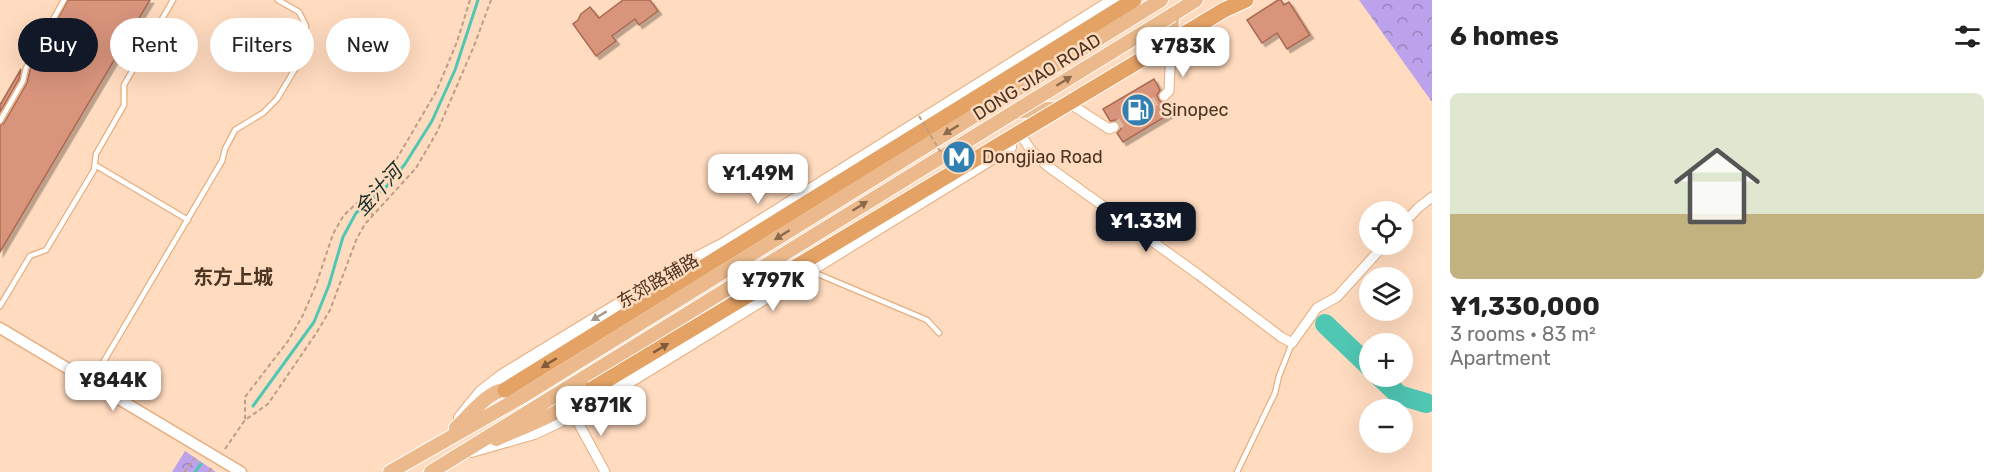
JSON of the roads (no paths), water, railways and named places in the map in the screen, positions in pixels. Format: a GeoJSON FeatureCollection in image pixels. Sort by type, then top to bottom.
{"type":"FeatureCollection","features":[{"type":"Feature","properties":{"kind":"highway"},"geometry":{"type":"LineString","coordinates":[[505,390],[1134,0]]}},
{"type":"Feature","properties":{"kind":"highway"},"geometry":{"type":"LineString","coordinates":[[592,389],[1119,72],[1224,10],[1247,0]]}},
{"type":"Feature","properties":{"kind":"main road","name":"东郊路辅路"},"geometry":{"type":"LineString","coordinates":[[431,448],[446,436],[481,392],[503,375],[685,264],[724,243],[1114,0]]}},
{"type":"Feature","properties":{"kind":"main road","name":"DONG JIAO ROAD"},"geometry":{"type":"LineString","coordinates":[[390,472],[523,396],[1161,0]]}},
{"type":"Feature","properties":{"kind":"main road","name":"DONG JIAO ROAD"},"geometry":{"type":"LineString","coordinates":[[437,468],[1196,0]]}},
{"type":"Feature","properties":{"kind":"main road"},"geometry":{"type":"LineString","coordinates":[[437,468],[469,451],[534,433],[574,415],[1247,0]]}},
{"type":"Feature","properties":{"kind":"main road"},"geometry":{"type":"LineString","coordinates":[[1171,46],[1172,15]]}},
{"type":"Feature","properties":{"kind":"main road"},"geometry":{"type":"LineString","coordinates":[[1014,112],[1075,107]]}},
{"type":"Feature","properties":{"kind":"main road"},"geometry":{"type":"LineString","coordinates":[[437,468],[472,449],[561,411],[592,389]]}},
{"type":"Feature","properties":{"kind":"main road"},"geometry":{"type":"LineString","coordinates":[[431,448],[489,397],[499,390],[505,390]]}},
{"type":"Feature","properties":{"kind":"street"},"geometry":{"type":"LineString","coordinates":[[1164,96],[1169,91],[1171,46]]}},
{"type":"Feature","properties":{"kind":"street"},"geometry":{"type":"LineString","coordinates":[[1075,107],[1108,129],[1114,127]]}},
{"type":"Feature","properties":{"kind":"street"},"geometry":{"type":"LineString","coordinates":[[1023,138],[1030,149],[1046,165],[1292,343],[1317,309],[1337,297],[1375,255]]}},
{"type":"Feature","properties":{"kind":"street"},"geometry":{"type":"LineString","coordinates":[[1413,213],[1432,197]]}},
{"type":"Feature","properties":{"kind":"street"},"geometry":{"type":"LineString","coordinates":[[0,328],[241,472]]}},
{"type":"Feature","properties":{"kind":"street"},"geometry":{"type":"LineString","coordinates":[[574,415],[605,472]]}},
{"type":"Feature","properties":{"kind":"lane"},"geometry":{"type":"LineString","coordinates":[[0,121],[64,0]]}},
{"type":"Feature","properties":{"kind":"lane"},"geometry":{"type":"LineString","coordinates":[[0,306],[30,256],[46,250],[94,170],[96,154],[124,105],[124,85],[173,0]]}},
{"type":"Feature","properties":{"kind":"lane"},"geometry":{"type":"LineString","coordinates":[[91,383],[222,161],[225,149],[235,130],[263,113],[277,99],[298,64],[306,26],[299,12],[278,0]]}},
{"type":"Feature","properties":{"kind":"lane"},"geometry":{"type":"LineString","coordinates":[[95,165],[188,220]]}},
{"type":"Feature","properties":{"kind":"lane"},"geometry":{"type":"LineString","coordinates":[[810,271],[927,320],[939,333]]}},
{"type":"Feature","properties":{"kind":"lane"},"geometry":{"type":"LineString","coordinates":[[1237,472],[1275,393],[1292,343]]}},
{"type":"Feature","properties":{"kind":"waterway","name":"金汁河"},"geometry":{"type":"LineString","coordinates":[[253,406],[314,322],[329,285],[343,237],[356,213],[387,186],[405,164],[432,121],[455,70],[478,0]]}},
{"type":"Feature","properties":{"kind":"waterway"},"geometry":{"type":"LineString","coordinates":[[1325,324],[1359,356]]}},
{"type":"Feature","properties":{"kind":"waterway"},"geometry":{"type":"LineString","coordinates":[[1391,387],[1399,395],[1426,403]]}},
{"type":"Feature","properties":{"kind":"waterway","name":"金汁河"},"geometry":{"type":"LineString","coordinates":[[195,472],[201,464]]}},
{"type":"Feature","properties":{"kind":"tunnel"},"geometry":{"type":"LineString","coordinates":[[1114,127],[1164,96]]}},
{"type":"Feature","properties":{"kind":"place","name":"Sinopec"},"geometry":{"type":"Point","coordinates":[1138,110]}},
{"type":"Feature","properties":{"kind":"place","name":"Dongjiao Road"},"geometry":{"type":"Point","coordinates":[959,157]}},
{"type":"Feature","properties":{"kind":"district","name":"东方上城"},"geometry":{"type":"Point","coordinates":[233,277]}}]}
